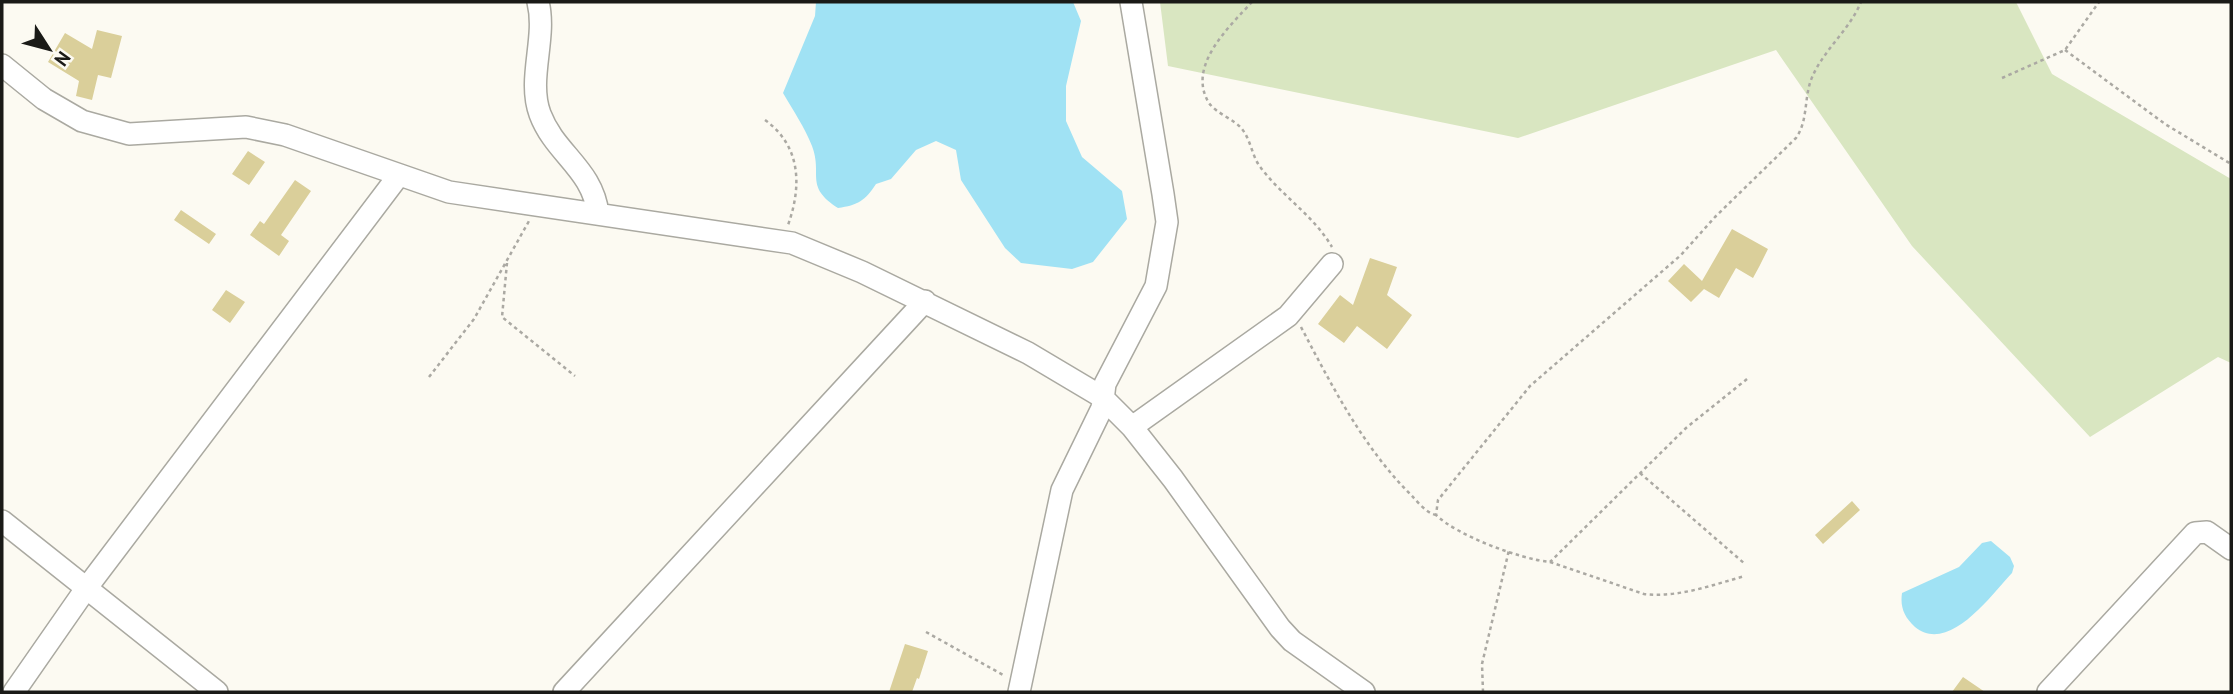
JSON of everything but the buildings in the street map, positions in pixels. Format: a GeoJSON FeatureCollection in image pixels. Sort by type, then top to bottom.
{"type":"FeatureCollection","features":[{"type":"Feature","properties":{"kind":"street"},"geometry":{"type":"LineString","coordinates":[[538,2],[538,108],[552,136],[593,188],[598,214]]}},
{"type":"Feature","properties":{"kind":"street"},"geometry":{"type":"LineString","coordinates":[[1021,689],[1058,502],[1098,418],[1105,384],[1156,286],[1167,222],[1131,2]]}},
{"type":"Feature","properties":{"kind":"street"},"geometry":{"type":"LineString","coordinates":[[2,65],[44,99],[82,121],[97,126],[129,134],[246,127],[285,135],[449,192],[782,242],[811,249],[925,301],[1028,353],[1102,397],[1132,427],[1280,628],[1292,641],[1352,689]]}},
{"type":"Feature","properties":{"kind":"street"},"geometry":{"type":"LineString","coordinates":[[14,692],[85,590],[399,175]]}},
{"type":"Feature","properties":{"kind":"street"},"geometry":{"type":"LineString","coordinates":[[1132,427],[1293,311],[1332,264]]}},
{"type":"Feature","properties":{"kind":"street"},"geometry":{"type":"LineString","coordinates":[[564,692],[925,301]]}},
{"type":"Feature","properties":{"kind":"street"},"geometry":{"type":"LineString","coordinates":[[2,521],[85,590],[217,692]]}},
{"type":"Feature","properties":{"kind":"street"},"geometry":{"type":"LineString","coordinates":[[2048,692],[2195,533],[2207,532],[2231,549]]}},
{"type":"Feature","properties":{"kind":"path"},"geometry":{"type":"LineString","coordinates":[[1252,2],[1208,58],[1204,73],[1207,97],[1210,104],[1242,128],[1259,166],[1329,242],[1334,255],[1332,264]]}},
{"type":"Feature","properties":{"kind":"path"},"geometry":{"type":"LineString","coordinates":[[1436,515],[1438,500],[1530,386],[1682,255],[1715,217],[1796,138],[1802,127],[1813,74],[1854,19],[1861,2]]}},
{"type":"Feature","properties":{"kind":"path"},"geometry":{"type":"LineString","coordinates":[[2001,78],[2065,50],[2099,2]]}},
{"type":"Feature","properties":{"kind":"path"},"geometry":{"type":"LineString","coordinates":[[2065,50],[2165,124],[2231,164]]}},
{"type":"Feature","properties":{"kind":"path"},"geometry":{"type":"LineString","coordinates":[[765,120],[780,130],[797,162],[795,207],[782,242]]}},
{"type":"Feature","properties":{"kind":"path"},"geometry":{"type":"LineString","coordinates":[[429,377],[474,319],[537,206]]}},
{"type":"Feature","properties":{"kind":"path"},"geometry":{"type":"LineString","coordinates":[[507,263],[508,275],[500,306],[502,317],[575,376]]}},
{"type":"Feature","properties":{"kind":"path"},"geometry":{"type":"LineString","coordinates":[[1293,311],[1321,365],[1374,453],[1411,495],[1458,531],[1644,594],[1658,596],[1693,590],[1745,576]]}},
{"type":"Feature","properties":{"kind":"path"},"geometry":{"type":"LineString","coordinates":[[1550,562],[1686,428],[1747,379]]}},
{"type":"Feature","properties":{"kind":"path"},"geometry":{"type":"LineString","coordinates":[[1640,473],[1745,564]]}},
{"type":"Feature","properties":{"kind":"path"},"geometry":{"type":"LineString","coordinates":[[1483,692],[1480,683],[1484,651],[1509,550]]}},
{"type":"Feature","properties":{"kind":"path"},"geometry":{"type":"LineString","coordinates":[[926,632],[1021,689]]}},
{"type":"Feature","properties":{"kind":"green space"},"geometry":{"type":"Polygon","coordinates":[[[1160,2],[2016,2],[2052,74],[2231,179],[2231,363],[2218,357],[2090,437],[1912,246],[1776,50],[1518,138],[1168,66],[1160,2]]]}},
{"type":"Feature","properties":{"kind":"water"},"geometry":{"type":"Polygon","coordinates":[[[816,2],[1073,2],[1081,21],[1066,86],[1066,121],[1082,157],[1122,191],[1127,219],[1093,262],[1072,269],[1021,263],[1005,248],[961,180],[956,150],[936,141],[916,150],[891,179],[876,184],[860,201],[838,208],[828,200],[821,193],[816,180],[812,146],[783,93],[815,16],[816,2]]]}},
{"type":"Feature","properties":{"kind":"water"},"geometry":{"type":"Polygon","coordinates":[[[1991,541],[2010,557],[2014,566],[2012,573],[1981,607],[1955,628],[1928,634],[1915,627],[1904,611],[1902,593],[1959,567],[1982,543],[1991,541]]]}}]}
